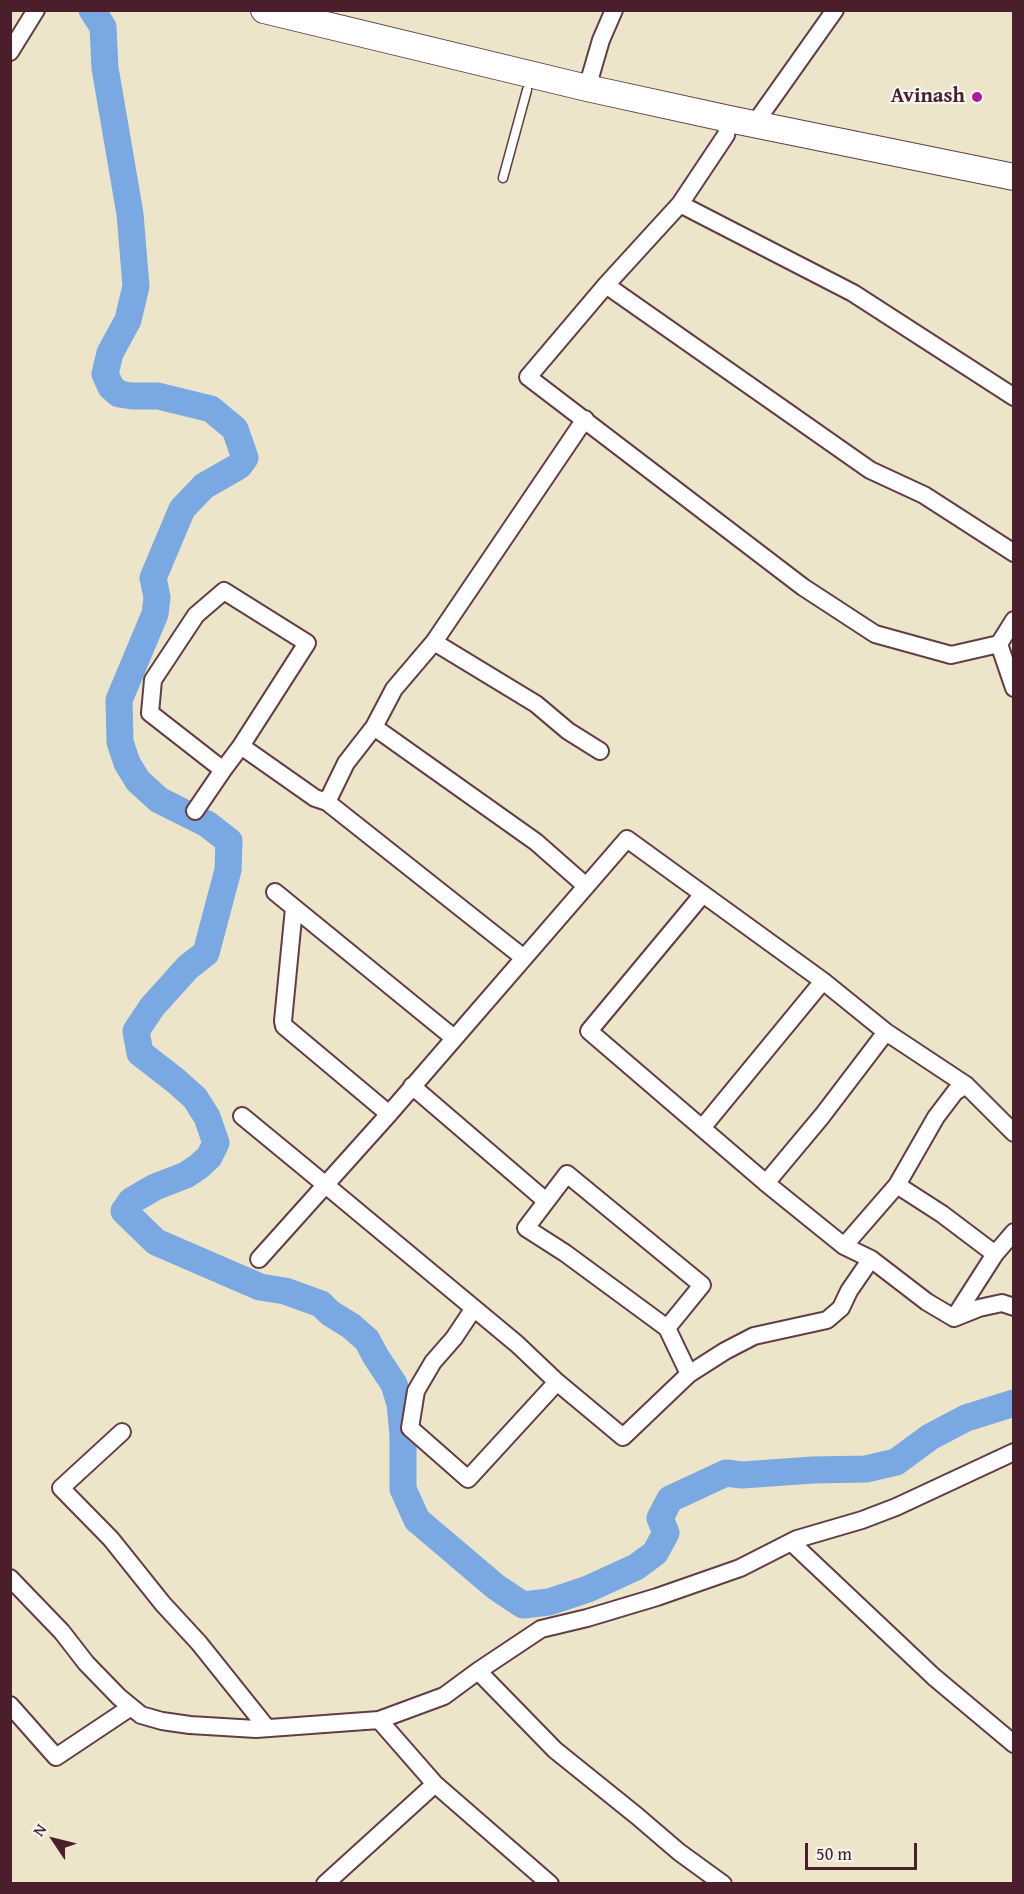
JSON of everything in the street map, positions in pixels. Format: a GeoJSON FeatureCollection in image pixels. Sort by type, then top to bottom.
{"type":"FeatureCollection","features":[{"type":"Feature","properties":{"kind":"main road"},"geometry":{"type":"LineString","coordinates":[[274,13],[587,87],[727,127],[1014,195]]}},
{"type":"Feature","properties":{"kind":"main road"},"geometry":{"type":"LineString","coordinates":[[274,13],[384,54],[527,90],[727,127],[755,123],[1014,177]]}},
{"type":"Feature","properties":{"kind":"street"},"geometry":{"type":"LineString","coordinates":[[587,87],[601,40],[614,10]]}},
{"type":"Feature","properties":{"kind":"street"},"geometry":{"type":"LineString","coordinates":[[755,123],[835,10]]}},
{"type":"Feature","properties":{"kind":"street"},"geometry":{"type":"LineString","coordinates":[[10,52],[35,13]]}},
{"type":"Feature","properties":{"kind":"street"},"geometry":{"type":"LineString","coordinates":[[727,127],[680,204],[606,285],[528,377],[803,587],[875,634],[951,655],[999,644],[1014,620]]}},
{"type":"Feature","properties":{"kind":"street"},"geometry":{"type":"LineString","coordinates":[[680,204],[853,293],[1014,398]]}},
{"type":"Feature","properties":{"kind":"street"},"geometry":{"type":"LineString","coordinates":[[606,285],[870,470],[924,495],[1014,554]]}},
{"type":"Feature","properties":{"kind":"street"},"geometry":{"type":"LineString","coordinates":[[327,802],[346,763],[374,727],[394,688],[434,642],[585,419]]}},
{"type":"Feature","properties":{"kind":"street"},"geometry":{"type":"LineString","coordinates":[[195,811],[241,746],[307,643],[224,591],[196,615],[153,680],[150,713],[223,770]]}},
{"type":"Feature","properties":{"kind":"street"},"geometry":{"type":"LineString","coordinates":[[434,642],[536,704],[567,731],[600,751]]}},
{"type":"Feature","properties":{"kind":"street"},"geometry":{"type":"LineString","coordinates":[[999,644],[1014,688]]}},
{"type":"Feature","properties":{"kind":"street"},"geometry":{"type":"LineString","coordinates":[[374,727],[536,842],[586,886]]}},
{"type":"Feature","properties":{"kind":"street"},"geometry":{"type":"LineString","coordinates":[[241,746],[315,798],[327,802],[524,958]]}},
{"type":"Feature","properties":{"kind":"street"},"geometry":{"type":"LineString","coordinates":[[259,1259],[389,1114],[627,839],[823,981],[886,1032],[966,1085],[1014,1133]]}},
{"type":"Feature","properties":{"kind":"street"},"geometry":{"type":"LineString","coordinates":[[275,892],[454,1038]]}},
{"type":"Feature","properties":{"kind":"street"},"geometry":{"type":"LineString","coordinates":[[703,894],[589,1031],[766,1184],[844,1246],[871,1259],[927,1302],[954,1318]]}},
{"type":"Feature","properties":{"kind":"street"},"geometry":{"type":"LineString","coordinates":[[294,908],[284,1026],[389,1114]]}},
{"type":"Feature","properties":{"kind":"street"},"geometry":{"type":"LineString","coordinates":[[702,1128],[823,981]]}},
{"type":"Feature","properties":{"kind":"street"},"geometry":{"type":"LineString","coordinates":[[766,1184],[822,1116],[886,1032]]}},
{"type":"Feature","properties":{"kind":"street"},"geometry":{"type":"LineString","coordinates":[[844,1246],[897,1185],[936,1117],[955,1092],[966,1085]]}},
{"type":"Feature","properties":{"kind":"street"},"geometry":{"type":"LineString","coordinates":[[412,1086],[546,1201]]}},
{"type":"Feature","properties":{"kind":"street"},"geometry":{"type":"LineString","coordinates":[[242,1116],[517,1344],[557,1382],[623,1437],[689,1374],[725,1351],[754,1336],[827,1320],[841,1308],[871,1259]]}},
{"type":"Feature","properties":{"kind":"street"},"geometry":{"type":"LineString","coordinates":[[667,1328],[702,1285],[567,1173],[526,1228],[565,1253],[667,1328],[689,1374]]}},
{"type":"Feature","properties":{"kind":"street"},"geometry":{"type":"LineString","coordinates":[[897,1185],[942,1214],[995,1254]]}},
{"type":"Feature","properties":{"kind":"street"},"geometry":{"type":"LineString","coordinates":[[954,1318],[995,1254],[1014,1232]]}},
{"type":"Feature","properties":{"kind":"street"},"geometry":{"type":"LineString","coordinates":[[954,1318],[979,1308],[1002,1303],[1014,1307]]}},
{"type":"Feature","properties":{"kind":"street"},"geometry":{"type":"LineString","coordinates":[[474,1308],[454,1338],[433,1362],[416,1391],[410,1428],[468,1479],[557,1382]]}},
{"type":"Feature","properties":{"kind":"street"},"geometry":{"type":"LineString","coordinates":[[122,1432],[61,1488],[111,1539],[267,1728]]}},
{"type":"Feature","properties":{"kind":"street"},"geometry":{"type":"LineString","coordinates":[[10,1578],[62,1632],[105,1683],[141,1715],[190,1725],[267,1728],[380,1720],[444,1696],[541,1629],[657,1597],[740,1568],[791,1542],[862,1521],[896,1507],[1014,1452]]}},
{"type":"Feature","properties":{"kind":"street"},"geometry":{"type":"LineString","coordinates":[[791,1542],[934,1677],[1014,1744]]}},
{"type":"Feature","properties":{"kind":"street"},"geometry":{"type":"LineString","coordinates":[[478,1671],[555,1750],[679,1852],[723,1884]]}},
{"type":"Feature","properties":{"kind":"street"},"geometry":{"type":"LineString","coordinates":[[10,1705],[56,1757],[131,1707]]}},
{"type":"Feature","properties":{"kind":"street"},"geometry":{"type":"LineString","coordinates":[[380,1720],[435,1784],[550,1884]]}},
{"type":"Feature","properties":{"kind":"street"},"geometry":{"type":"LineString","coordinates":[[325,1884],[435,1784]]}},
{"type":"Feature","properties":{"kind":"lane"},"geometry":{"type":"LineString","coordinates":[[503,178],[527,90]]}},
{"type":"Feature","properties":{"kind":"waterway"},"geometry":{"type":"LineString","coordinates":[[92,10],[103,27],[105,68],[130,214],[136,286],[128,320],[110,353],[105,374],[111,387],[119,394],[158,396],[211,409],[235,429],[245,458],[239,466],[204,486],[182,509],[153,578],[157,597],[155,614],[119,700],[120,742],[127,763],[138,781],[159,800],[207,824],[229,841],[228,870],[206,953],[188,967],[152,1007],[136,1031],[140,1053],[195,1098],[207,1117],[216,1143],[209,1157],[198,1167],[131,1201],[124,1211],[156,1242],[260,1287],[285,1291],[321,1304],[367,1340],[394,1384],[400,1404],[403,1435],[403,1489],[417,1520],[496,1587],[523,1605],[549,1602],[588,1589],[636,1567],[655,1553],[666,1533],[660,1518],[670,1499],[726,1473],[742,1475],[866,1469],[896,1462],[930,1437],[966,1418],[1014,1403]]}},
{"type":"Feature","properties":{"kind":"place","name":"Avinash"},"geometry":{"type":"Point","coordinates":[977,97]}}]}
